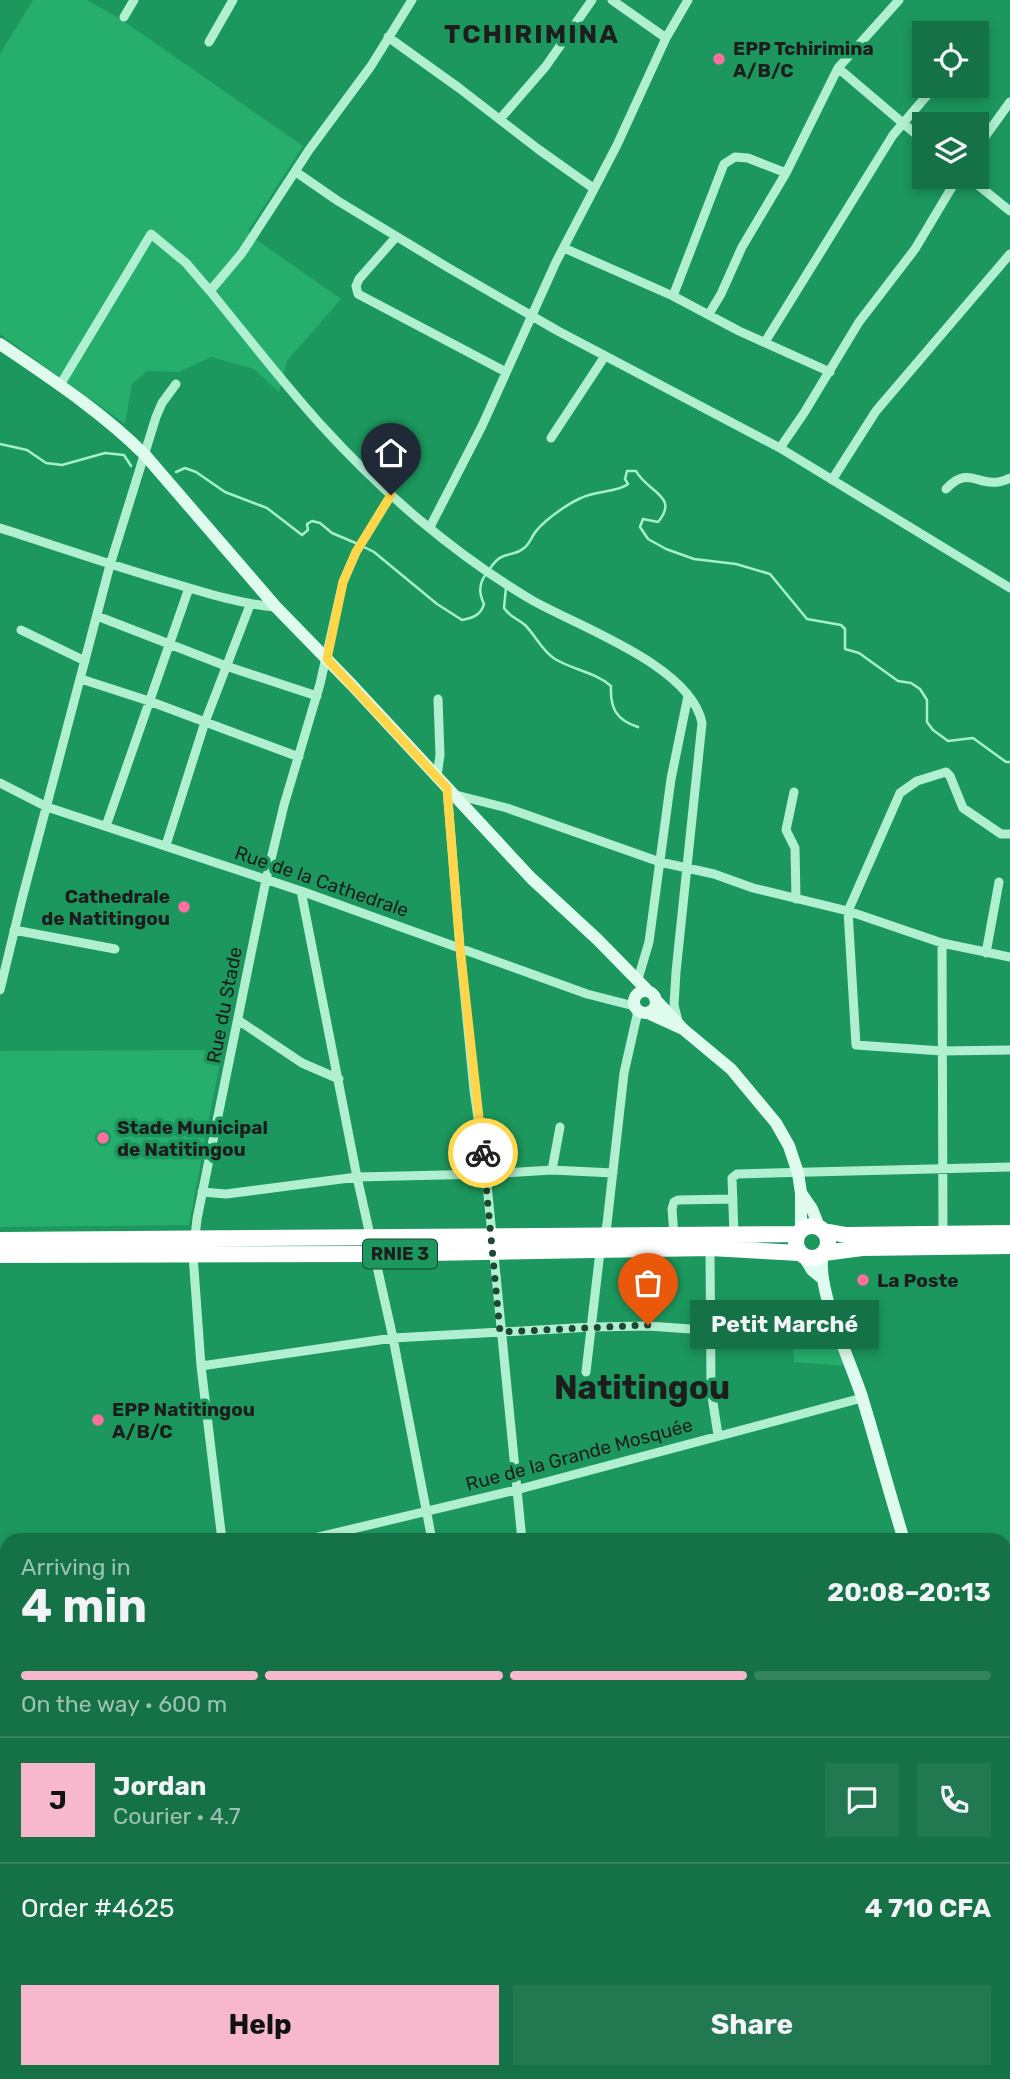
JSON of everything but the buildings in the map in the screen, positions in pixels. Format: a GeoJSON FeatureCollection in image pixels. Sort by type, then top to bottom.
{"type":"FeatureCollection","features":[{"type":"Feature","properties":{"kind":"highway","name":"RNIE 3"},"geometry":{"type":"LineString","coordinates":[[603,1243],[674,1236],[800,1232],[808,1227],[846,1236],[1010,1246]]}},
{"type":"Feature","properties":{"kind":"highway"},"geometry":{"type":"LineString","coordinates":[[822,1230],[828,1240],[823,1254]]}},
{"type":"Feature","properties":{"kind":"highway"},"geometry":{"type":"LineString","coordinates":[[800,1232],[796,1246],[802,1255]]}},
{"type":"Feature","properties":{"kind":"highway","name":"RNIE 3"},"geometry":{"type":"LineString","coordinates":[[0,1255],[194,1248],[603,1243],[710,1248],[815,1258],[823,1254],[862,1248],[1010,1233]]}},
{"type":"Feature","properties":{"kind":"highway","name":"RNIE 3"},"geometry":{"type":"LineString","coordinates":[[0,1240],[194,1248]]}},
{"type":"Feature","properties":{"kind":"street"},"geometry":{"type":"LineString","coordinates":[[124,17],[134,0]]}},
{"type":"Feature","properties":{"kind":"street"},"geometry":{"type":"LineString","coordinates":[[209,42],[233,0]]}},
{"type":"Feature","properties":{"kind":"street"},"geometry":{"type":"LineString","coordinates":[[210,291],[242,253],[309,150],[372,66],[412,0]]}},
{"type":"Feature","properties":{"kind":"street"},"geometry":{"type":"LineString","coordinates":[[500,119],[546,66],[592,0]]}},
{"type":"Feature","properties":{"kind":"street"},"geometry":{"type":"LineString","coordinates":[[612,0],[666,38]]}},
{"type":"Feature","properties":{"kind":"street"},"geometry":{"type":"LineString","coordinates":[[430,527],[468,455],[531,315],[617,145],[666,38],[688,0]]}},
{"type":"Feature","properties":{"kind":"street"},"geometry":{"type":"LineString","coordinates":[[709,314],[722,294],[742,247],[786,173],[838,68],[899,0]]}},
{"type":"Feature","properties":{"kind":"street"},"geometry":{"type":"LineString","coordinates":[[388,37],[593,188]]}},
{"type":"Feature","properties":{"kind":"street"},"geometry":{"type":"LineString","coordinates":[[838,68],[912,132]]}},
{"type":"Feature","properties":{"kind":"street"},"geometry":{"type":"LineString","coordinates":[[765,342],[893,135],[925,98]]}},
{"type":"Feature","properties":{"kind":"street"},"geometry":{"type":"LineString","coordinates":[[989,131],[1010,102]]}},
{"type":"Feature","properties":{"kind":"street"},"geometry":{"type":"LineString","coordinates":[[673,296],[724,164],[735,157],[748,158],[786,173]]}},
{"type":"Feature","properties":{"kind":"street"},"geometry":{"type":"LineString","coordinates":[[296,172],[396,237],[605,356],[780,448],[1010,588]]}},
{"type":"Feature","properties":{"kind":"street"},"geometry":{"type":"LineString","coordinates":[[780,448],[859,322],[915,248],[951,189]]}},
{"type":"Feature","properties":{"kind":"street"},"geometry":{"type":"LineString","coordinates":[[983,189],[1010,211]]}},
{"type":"Feature","properties":{"kind":"street"},"geometry":{"type":"LineString","coordinates":[[60,385],[151,234],[186,263],[320,424],[391,495],[508,586],[643,657],[688,696],[697,708],[702,723],[674,995],[681,1026]]}},
{"type":"Feature","properties":{"kind":"street"},"geometry":{"type":"LineString","coordinates":[[396,237],[359,279],[356,286],[358,294],[506,372]]}},
{"type":"Feature","properties":{"kind":"street"},"geometry":{"type":"LineString","coordinates":[[564,248],[673,296],[830,372]]}},
{"type":"Feature","properties":{"kind":"street"},"geometry":{"type":"LineString","coordinates":[[832,481],[876,411],[1010,254]]}},
{"type":"Feature","properties":{"kind":"street"},"geometry":{"type":"LineString","coordinates":[[0,344],[60,385],[145,455],[276,607],[531,878],[638,979],[681,1026],[724,1062],[766,1110],[789,1146],[798,1172],[801,1192],[800,1232]]}},
{"type":"Feature","properties":{"kind":"street"},"geometry":{"type":"LineString","coordinates":[[551,438],[605,356]]}},
{"type":"Feature","properties":{"kind":"street"},"geometry":{"type":"LineString","coordinates":[[0,990],[110,565],[162,403],[176,384]]}},
{"type":"Feature","properties":{"kind":"street"},"geometry":{"type":"LineString","coordinates":[[946,489],[955,479],[961,477],[969,476],[989,484],[1010,478]]}},
{"type":"Feature","properties":{"kind":"street","name":"Rue du Stade"},"geometry":{"type":"LineString","coordinates":[[221,1533],[201,1366],[194,1248],[202,1192],[266,880],[284,805],[327,659],[343,582],[361,544],[391,495]]}},
{"type":"Feature","properties":{"kind":"street"},"geometry":{"type":"LineString","coordinates":[[0,528],[189,588],[250,605],[276,607]]}},
{"type":"Feature","properties":{"kind":"street"},"geometry":{"type":"LineString","coordinates":[[106,826],[189,588]]}},
{"type":"Feature","properties":{"kind":"street"},"geometry":{"type":"LineString","coordinates":[[166,845],[205,722],[250,605]]}},
{"type":"Feature","properties":{"kind":"street"},"geometry":{"type":"LineString","coordinates":[[97,617],[226,666],[317,696]]}},
{"type":"Feature","properties":{"kind":"street"},"geometry":{"type":"LineString","coordinates":[[21,630],[85,661]]}},
{"type":"Feature","properties":{"kind":"street"},"geometry":{"type":"LineString","coordinates":[[81,679],[149,701],[299,757]]}},
{"type":"Feature","properties":{"kind":"street"},"geometry":{"type":"LineString","coordinates":[[638,979],[649,942],[671,779],[688,696]]}},
{"type":"Feature","properties":{"kind":"street"},"geometry":{"type":"LineString","coordinates":[[437,776],[440,755],[438,699]]}},
{"type":"Feature","properties":{"kind":"street"},"geometry":{"type":"LineString","coordinates":[[1010,834],[1001,834],[963,808],[946,772],[918,781],[900,793],[848,911],[856,1045],[942,1051],[1010,1050]]}},
{"type":"Feature","properties":{"kind":"street","name":"Rue de la Cathedrale"},"geometry":{"type":"LineString","coordinates":[[0,783],[47,807],[301,891],[587,995],[640,1010]]}},
{"type":"Feature","properties":{"kind":"street"},"geometry":{"type":"LineString","coordinates":[[450,790],[518,811],[660,862],[848,911],[942,943],[1010,957]]}},
{"type":"Feature","properties":{"kind":"street"},"geometry":{"type":"LineString","coordinates":[[450,790],[460,948],[474,1090],[486,1174],[521,1533]]}},
{"type":"Feature","properties":{"kind":"street"},"geometry":{"type":"LineString","coordinates":[[794,792],[786,831],[795,848],[796,899]]}},
{"type":"Feature","properties":{"kind":"street"},"geometry":{"type":"LineString","coordinates":[[986,953],[999,882]]}},
{"type":"Feature","properties":{"kind":"street"},"geometry":{"type":"LineString","coordinates":[[301,891],[306,927],[393,1338],[430,1533]]}},
{"type":"Feature","properties":{"kind":"street"},"geometry":{"type":"LineString","coordinates":[[14,930],[116,949]]}},
{"type":"Feature","properties":{"kind":"street"},"geometry":{"type":"LineString","coordinates":[[942,943],[943,1240]]}},
{"type":"Feature","properties":{"kind":"street"},"geometry":{"type":"LineString","coordinates":[[586,1372],[624,1073],[640,1010],[635,996],[638,993],[651,995]]}},
{"type":"Feature","properties":{"kind":"street"},"geometry":{"type":"LineString","coordinates":[[640,1010],[654,1009],[651,995]]}},
{"type":"Feature","properties":{"kind":"street"},"geometry":{"type":"LineString","coordinates":[[640,1010],[681,1026]]}},
{"type":"Feature","properties":{"kind":"street"},"geometry":{"type":"LineString","coordinates":[[238,1020],[302,1063],[339,1079]]}},
{"type":"Feature","properties":{"kind":"street"},"geometry":{"type":"LineString","coordinates":[[552,1170],[560,1126]]}},
{"type":"Feature","properties":{"kind":"street"},"geometry":{"type":"LineString","coordinates":[[734,1235],[734,1175],[1010,1167]]}},
{"type":"Feature","properties":{"kind":"street"},"geometry":{"type":"LineString","coordinates":[[202,1192],[226,1194],[357,1177],[552,1170],[613,1173]]}},
{"type":"Feature","properties":{"kind":"street"},"geometry":{"type":"LineString","coordinates":[[801,1192],[822,1230]]}},
{"type":"Feature","properties":{"kind":"street"},"geometry":{"type":"LineString","coordinates":[[674,1236],[674,1202],[733,1199]]}},
{"type":"Feature","properties":{"kind":"street"},"geometry":{"type":"LineString","coordinates":[[710,1248],[711,1390],[718,1435]]}},
{"type":"Feature","properties":{"kind":"street"},"geometry":{"type":"LineString","coordinates":[[823,1254],[820,1264],[823,1279],[902,1533]]}},
{"type":"Feature","properties":{"kind":"street"},"geometry":{"type":"LineString","coordinates":[[802,1255],[823,1279]]}},
{"type":"Feature","properties":{"kind":"street"},"geometry":{"type":"LineString","coordinates":[[201,1366],[393,1338],[592,1326],[648,1325],[689,1330],[749,1326]]}},
{"type":"Feature","properties":{"kind":"street","name":"Rue de la Grande Mosquée"},"geometry":{"type":"LineString","coordinates":[[337,1533],[516,1490],[862,1398]]}},
{"type":"Feature","properties":{"kind":"green space"},"geometry":{"type":"Polygon","coordinates":[[[33,0],[87,0],[122,20],[303,146],[248,231],[341,299],[287,361],[279,392],[254,369],[211,357],[179,372],[147,371],[132,384],[125,424],[0,334],[0,54],[33,0]]]}},
{"type":"Feature","properties":{"kind":"green space","name":"Stade Municipal de Natitingou"},"geometry":{"type":"Polygon","coordinates":[[[222,1050],[189,1225],[0,1227],[0,1051],[222,1050]]]}},
{"type":"Feature","properties":{"kind":"green space"},"geometry":{"type":"Polygon","coordinates":[[[819,1317],[822,1324],[834,1320],[848,1366],[794,1362],[792,1320],[819,1317]]]}},
{"type":"Feature","properties":{"kind":"waterway"},"geometry":{"type":"LineString","coordinates":[[0,444],[27,450],[46,463],[62,465],[105,453],[124,455],[131,466]]}},
{"type":"Feature","properties":{"kind":"waterway"},"geometry":{"type":"LineString","coordinates":[[176,472],[185,468],[196,472],[225,492],[267,508],[302,535],[308,530],[307,524],[312,521],[358,544]]}},
{"type":"Feature","properties":{"kind":"waterway"},"geometry":{"type":"LineString","coordinates":[[489,570],[503,556],[526,546],[535,532],[564,507],[587,496],[624,487],[628,484],[625,479],[627,471],[636,471],[664,500],[664,513],[658,522],[643,519],[640,527],[648,539],[694,559],[736,564],[770,574],[807,619],[841,625],[845,629],[845,649],[859,653],[898,681],[911,683],[920,689],[927,700],[927,722],[933,730],[948,741],[973,738],[1006,762],[1010,762]]}},
{"type":"Feature","properties":{"kind":"waterway"},"geometry":{"type":"LineString","coordinates":[[364,547],[374,552],[437,604],[462,620],[476,615],[483,608],[480,589],[486,574]]}},
{"type":"Feature","properties":{"kind":"waterway"},"geometry":{"type":"LineString","coordinates":[[506,587],[504,608],[525,625],[546,652],[555,659],[598,677],[611,686],[616,712],[624,721],[638,727]]}},
{"type":"Feature","properties":{"kind":"way so far"},"geometry":{"type":"LineString","coordinates":[[483,1153],[500,1332],[648,1325]]}},
{"type":"Feature","properties":{"kind":"place","name":"EPP Tchirimina A/B/C"},"geometry":{"type":"Point","coordinates":[719,59]}},
{"type":"Feature","properties":{"kind":"place","name":"Cathedrale de Natitingou"},"geometry":{"type":"Point","coordinates":[184,907]}},
{"type":"Feature","properties":{"kind":"place","name":"Stade Municipal de Natitingou"},"geometry":{"type":"Point","coordinates":[103,1138]}},
{"type":"Feature","properties":{"kind":"place","name":"La Poste"},"geometry":{"type":"Point","coordinates":[863,1280]}},
{"type":"Feature","properties":{"kind":"place","name":"Petit Marché"},"geometry":{"type":"Point","coordinates":[648,1325]}},
{"type":"Feature","properties":{"kind":"place","name":"EPP Natitingou A/B/C"},"geometry":{"type":"Point","coordinates":[98,1420]}},
{"type":"Feature","properties":{"kind":"district","name":"TCHIRIMINA"},"geometry":{"type":"Point","coordinates":[532,34]}},
{"type":"Feature","properties":{"kind":"district","name":"Natitingou"},"geometry":{"type":"Point","coordinates":[642,1387]}},
{"type":"Feature","properties":{"kind":"route"},"geometry":{"type":"LineString","coordinates":[[391,495],[356,552],[343,582],[327,659],[447,788],[452,867],[474,1090],[483,1153]]}}]}
